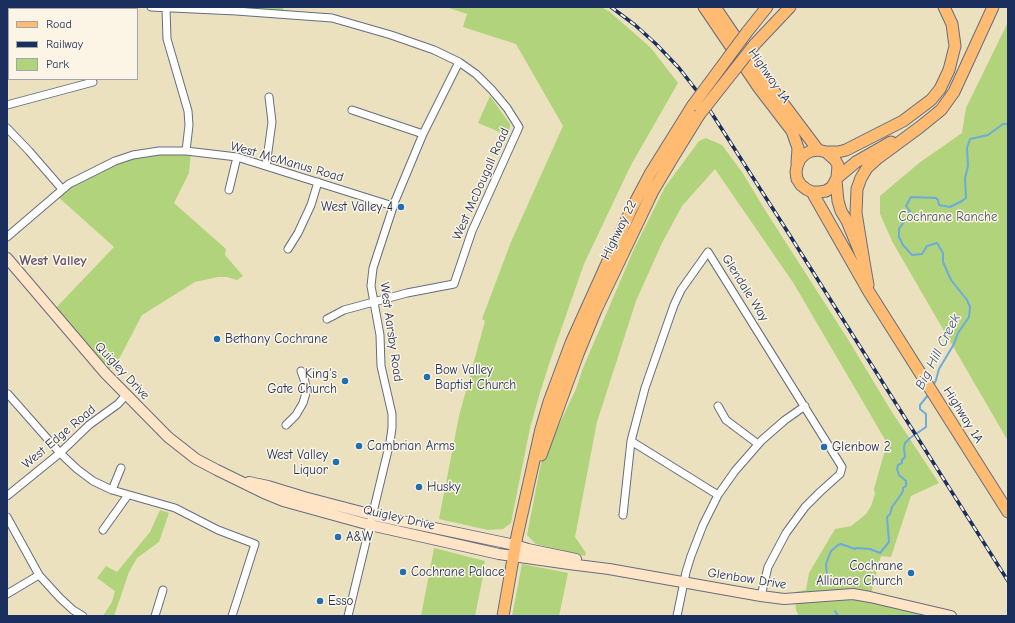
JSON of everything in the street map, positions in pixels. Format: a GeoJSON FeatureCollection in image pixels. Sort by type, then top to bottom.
{"type":"FeatureCollection","features":[{"type":"Feature","properties":{"kind":"main road","name":"Highway 1A"},"geometry":{"type":"LineString","coordinates":[[704,7],[759,88],[792,131],[798,148],[797,166]]}},
{"type":"Feature","properties":{"kind":"main road","name":"Highway 1A"},"geometry":{"type":"LineString","coordinates":[[715,7],[755,66],[822,151]]}},
{"type":"Feature","properties":{"kind":"main road","name":"Highway 22"},"geometry":{"type":"LineString","coordinates":[[503,616],[515,545],[541,429],[549,402],[577,329],[631,210],[650,174],[693,105],[746,32],[767,7]]}},
{"type":"Feature","properties":{"kind":"main road","name":"Highway 22"},"geometry":{"type":"LineString","coordinates":[[526,495],[578,354],[596,310],[653,191],[700,115],[755,44],[790,7]]}},
{"type":"Feature","properties":{"kind":"main road"},"geometry":{"type":"LineString","coordinates":[[920,127],[867,155],[847,168],[832,187],[826,191],[812,192],[801,185],[797,179],[797,166],[800,159],[805,154],[811,151],[838,152],[855,146],[903,121],[931,100],[940,89],[949,70],[955,46],[952,24],[944,7]]}},
{"type":"Feature","properties":{"kind":"main road"},"geometry":{"type":"LineString","coordinates":[[864,262],[856,213],[857,189],[861,178],[867,168],[878,158],[941,110],[954,92],[993,7]]}},
{"type":"Feature","properties":{"kind":"main road"},"geometry":{"type":"LineString","coordinates":[[822,151],[835,160],[838,171],[837,179]]}},
{"type":"Feature","properties":{"kind":"main road","name":"Highway 1A"},"geometry":{"type":"LineString","coordinates":[[837,179],[838,201],[864,262],[869,292]]}},
{"type":"Feature","properties":{"kind":"main road","name":"Highway 1A"},"geometry":{"type":"LineString","coordinates":[[812,192],[869,292],[1008,512]]}},
{"type":"Feature","properties":{"kind":"street","name":"West McDougall Road"},"geometry":{"type":"LineString","coordinates":[[151,7],[332,18],[398,37],[434,50],[459,62],[476,74],[507,108],[519,127],[472,231],[454,284],[407,293],[374,302]]}},
{"type":"Feature","properties":{"kind":"street"},"geometry":{"type":"LineString","coordinates":[[166,8],[167,39],[188,111],[189,125],[186,151]]}},
{"type":"Feature","properties":{"kind":"street","name":"West Aarsby Road"},"geometry":{"type":"LineString","coordinates":[[348,616],[390,442],[392,414],[381,366],[380,335],[371,286],[373,268],[393,206],[423,134],[459,62]]}},
{"type":"Feature","properties":{"kind":"street"},"geometry":{"type":"LineString","coordinates":[[7,105],[94,82],[93,80]]}},
{"type":"Feature","properties":{"kind":"street"},"geometry":{"type":"LineString","coordinates":[[266,166],[272,122],[269,97]]}},
{"type":"Feature","properties":{"kind":"street"},"geometry":{"type":"LineString","coordinates":[[352,110],[423,134]]}},
{"type":"Feature","properties":{"kind":"street"},"geometry":{"type":"LineString","coordinates":[[7,128],[62,189]]}},
{"type":"Feature","properties":{"kind":"street","name":"West McManus Road"},"geometry":{"type":"LineString","coordinates":[[7,237],[33,216],[62,189],[96,169],[133,155],[160,151],[186,151],[238,157],[393,206]]}},
{"type":"Feature","properties":{"kind":"street"},"geometry":{"type":"LineString","coordinates":[[229,190],[238,157]]}},
{"type":"Feature","properties":{"kind":"street"},"geometry":{"type":"LineString","coordinates":[[288,249],[311,205],[318,182]]}},
{"type":"Feature","properties":{"kind":"street","name":"Glendale Way"},"geometry":{"type":"LineString","coordinates":[[631,440],[644,388],[674,305],[681,290],[708,252],[805,406],[840,464],[842,470],[840,474],[805,507],[786,533],[768,567],[761,596]]}},
{"type":"Feature","properties":{"kind":"street","name":"Quigley Drive"},"geometry":{"type":"LineString","coordinates":[[7,258],[100,368],[168,437],[196,459],[266,494],[289,503],[370,526],[513,556]]}},
{"type":"Feature","properties":{"kind":"street"},"geometry":{"type":"LineString","coordinates":[[327,319],[344,310],[374,302]]}},
{"type":"Feature","properties":{"kind":"street"},"geometry":{"type":"LineString","coordinates":[[286,425],[296,415],[303,403],[306,393],[305,382],[300,371]]}},
{"type":"Feature","properties":{"kind":"street"},"geometry":{"type":"LineString","coordinates":[[8,394],[60,453],[77,469],[93,481],[112,490],[175,508],[218,530],[255,544],[232,616]]}},
{"type":"Feature","properties":{"kind":"street","name":"West Edge Road"},"geometry":{"type":"LineString","coordinates":[[7,496],[60,453],[90,425],[126,395]]}},
{"type":"Feature","properties":{"kind":"street"},"geometry":{"type":"LineString","coordinates":[[718,406],[729,422],[758,444]]}},
{"type":"Feature","properties":{"kind":"street"},"geometry":{"type":"LineString","coordinates":[[677,616],[691,556],[699,533],[718,495],[735,471],[758,444],[778,426],[805,406]]}},
{"type":"Feature","properties":{"kind":"street"},"geometry":{"type":"LineString","coordinates":[[623,515],[631,440],[718,495]]}},
{"type":"Feature","properties":{"kind":"street"},"geometry":{"type":"LineString","coordinates":[[112,490],[121,468]]}},
{"type":"Feature","properties":{"kind":"street","name":"Quigley Drive"},"geometry":{"type":"LineString","coordinates":[[237,480],[268,486],[373,515],[515,545]]}},
{"type":"Feature","properties":{"kind":"street"},"geometry":{"type":"LineString","coordinates":[[102,530],[128,495]]}},
{"type":"Feature","properties":{"kind":"street"},"geometry":{"type":"LineString","coordinates":[[7,517],[39,575],[60,598],[73,610],[83,616]]}},
{"type":"Feature","properties":{"kind":"street","name":"Glenbow Drive"},"geometry":{"type":"LineString","coordinates":[[515,545],[584,561],[610,569]]}},
{"type":"Feature","properties":{"kind":"street","name":"Glenbow Drive"},"geometry":{"type":"LineString","coordinates":[[513,556],[610,569],[784,599],[853,594],[951,616]]}},
{"type":"Feature","properties":{"kind":"street"},"geometry":{"type":"LineString","coordinates":[[7,594],[39,575]]}},
{"type":"Feature","properties":{"kind":"street"},"geometry":{"type":"LineString","coordinates":[[155,616],[163,590]]}},
{"type":"Feature","properties":{"kind":"green space"},"geometry":{"type":"Polygon","coordinates":[[[237,7],[283,7],[283,14],[236,11],[237,7]]]}},
{"type":"Feature","properties":{"kind":"green space"},"geometry":{"type":"Polygon","coordinates":[[[446,7],[601,7],[610,12],[651,48],[678,83],[631,165],[584,264],[539,396],[530,428],[511,523],[503,529],[488,530],[439,519],[459,416],[485,321],[482,319],[511,242],[563,126],[516,44],[463,27],[467,14],[446,7]]]}},
{"type":"Feature","properties":{"kind":"green space","name":"Cochrane Ranche"},"geometry":{"type":"Polygon","coordinates":[[[1008,22],[1008,441],[893,243],[880,214],[880,196],[919,163],[962,133],[966,108],[1008,22]]]}},
{"type":"Feature","properties":{"kind":"green space"},"geometry":{"type":"Polygon","coordinates":[[[490,96],[510,124],[507,135],[478,123],[490,96]]]}},
{"type":"Feature","properties":{"kind":"green space"},"geometry":{"type":"Polygon","coordinates":[[[706,138],[722,145],[742,172],[849,341],[890,409],[939,483],[911,496],[891,557],[881,556],[870,597],[923,609],[920,616],[799,616],[796,610],[795,592],[806,590],[809,573],[835,529],[851,526],[866,514],[871,506],[875,494],[874,489],[887,443],[794,284],[715,169],[682,206],[662,243],[636,301],[597,422],[575,537],[586,553],[585,556],[536,544],[527,535],[541,463],[576,389],[583,368],[634,249],[665,187],[699,141],[706,138]]]}},
{"type":"Feature","properties":{"kind":"green space"},"geometry":{"type":"Polygon","coordinates":[[[191,151],[189,173],[174,203],[226,249],[225,255],[243,276],[237,280],[227,277],[218,277],[195,282],[142,315],[119,359],[105,373],[52,312],[114,247],[56,195],[133,155],[191,151]]]}},
{"type":"Feature","properties":{"kind":"green space"},"geometry":{"type":"Polygon","coordinates":[[[160,510],[169,513],[159,542],[137,558],[129,572],[114,616],[103,616],[112,602],[115,591],[97,578],[106,566],[117,572],[150,532],[160,510]]]}},
{"type":"Feature","properties":{"kind":"green space"},"geometry":{"type":"Polygon","coordinates":[[[434,548],[485,561],[475,616],[421,616],[434,548]]]}},
{"type":"Feature","properties":{"kind":"green space"},"geometry":{"type":"Polygon","coordinates":[[[522,564],[568,573],[559,616],[512,616],[522,564]]]}},
{"type":"Feature","properties":{"kind":"waterway","name":"Big Hill Creek"},"geometry":{"type":"LineString","coordinates":[[933,386],[939,369],[954,344],[958,333],[969,317],[970,307],[967,300],[951,280],[943,262],[943,253],[937,243],[927,246],[922,254],[912,255],[903,245],[899,237],[899,229],[910,211],[906,206],[911,197],[936,198],[939,205],[950,207],[966,198],[965,178],[968,166],[967,148],[970,139],[988,135],[1003,124],[1008,124]]}},
{"type":"Feature","properties":{"kind":"waterway","name":"Big Hill Creek"},"geometry":{"type":"LineString","coordinates":[[829,584],[826,564],[831,551],[838,545],[841,544],[855,549],[870,549],[880,553],[889,542],[887,517],[903,491],[903,488],[906,486],[906,481],[899,475],[897,469],[898,465],[902,463],[902,460],[905,457],[905,443],[926,427],[926,414],[920,409],[920,405],[929,394]]}},
{"type":"Feature","properties":{"kind":"waterway","name":"Big Hill Creek"},"geometry":{"type":"LineString","coordinates":[[835,611],[838,616]]}},
{"type":"Feature","properties":{"kind":"railway"},"geometry":{"type":"LineString","coordinates":[[611,7],[635,25],[656,44],[679,68],[700,95],[1008,581]]}},
{"type":"Feature","properties":{"kind":"place","name":"West Valley 4"},"geometry":{"type":"Point","coordinates":[401,207]}},
{"type":"Feature","properties":{"kind":"place","name":"Bethany Cochrane"},"geometry":{"type":"Point","coordinates":[217,339]}},
{"type":"Feature","properties":{"kind":"place","name":"Bow Valley Baptist Church"},"geometry":{"type":"Point","coordinates":[427,377]}},
{"type":"Feature","properties":{"kind":"place","name":"King's Gate Church"},"geometry":{"type":"Point","coordinates":[345,381]}},
{"type":"Feature","properties":{"kind":"place","name":"Cambrian Arms"},"geometry":{"type":"Point","coordinates":[359,446]}},
{"type":"Feature","properties":{"kind":"place","name":"Glenbow 2"},"geometry":{"type":"Point","coordinates":[824,447]}},
{"type":"Feature","properties":{"kind":"place","name":"West Valley Liquor"},"geometry":{"type":"Point","coordinates":[336,462]}},
{"type":"Feature","properties":{"kind":"place","name":"Husky"},"geometry":{"type":"Point","coordinates":[419,487]}},
{"type":"Feature","properties":{"kind":"place","name":"A&W"},"geometry":{"type":"Point","coordinates":[338,537]}},
{"type":"Feature","properties":{"kind":"place","name":"Cochrane Palace"},"geometry":{"type":"Point","coordinates":[403,572]}},
{"type":"Feature","properties":{"kind":"place","name":"Cochrane Alliance Church"},"geometry":{"type":"Point","coordinates":[911,573]}},
{"type":"Feature","properties":{"kind":"place","name":"Esso"},"geometry":{"type":"Point","coordinates":[320,601]}},
{"type":"Feature","properties":{"kind":"district","name":"West Valley"},"geometry":{"type":"Point","coordinates":[53,261]}}]}
